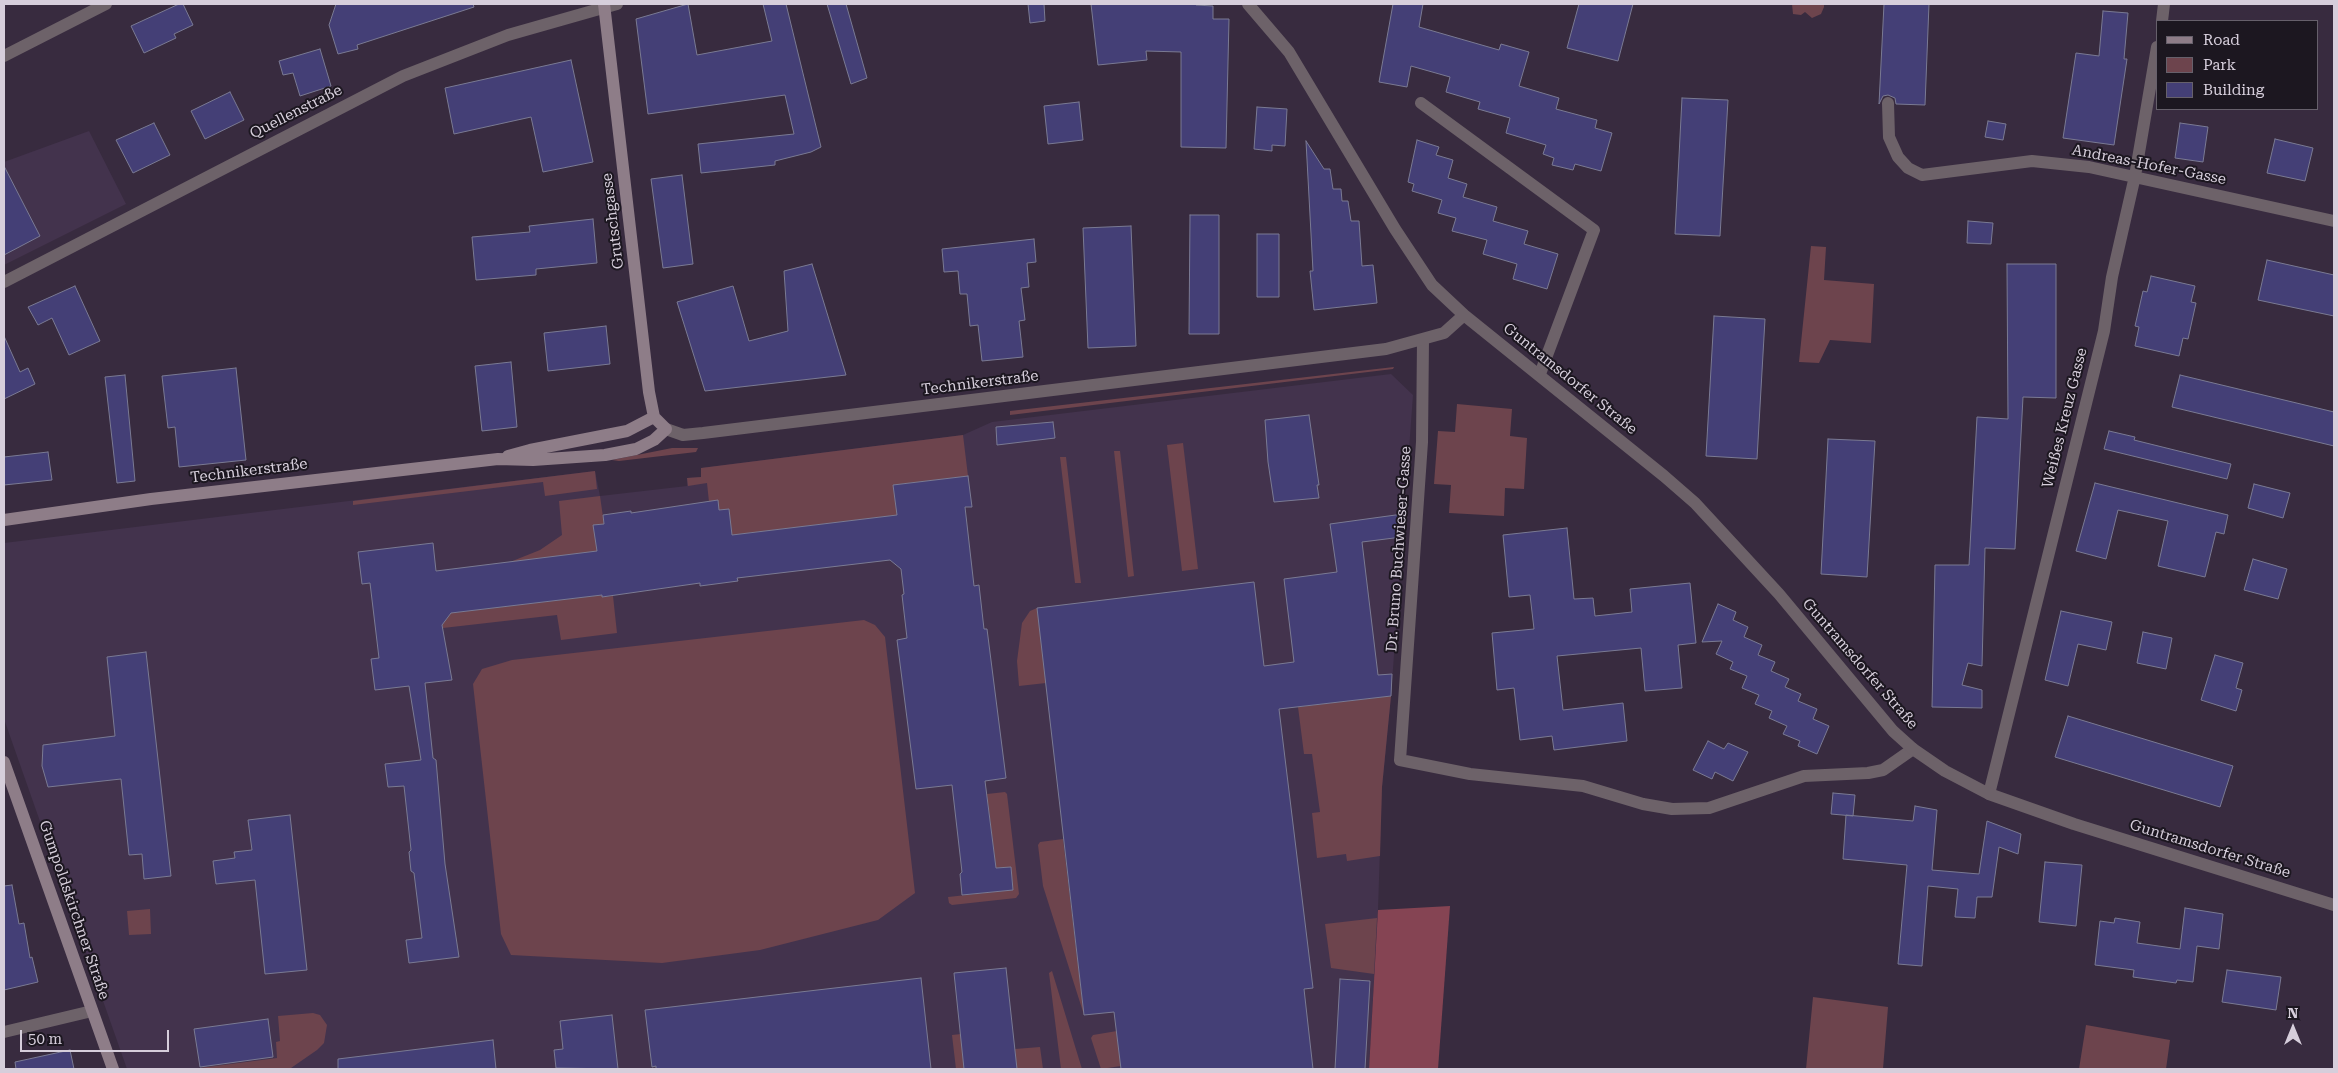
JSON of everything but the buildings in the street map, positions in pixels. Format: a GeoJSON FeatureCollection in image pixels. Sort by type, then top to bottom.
{"type":"FeatureCollection","features":[{"type":"Feature","properties":{"kind":"main road","name":"Grutschgasse"},"geometry":{"type":"LineString","coordinates":[[604,6],[654,417]]}},
{"type":"Feature","properties":{"kind":"main road"},"geometry":{"type":"LineString","coordinates":[[654,417],[666,429]]}},
{"type":"Feature","properties":{"kind":"main road","name":"Technikerstraße"},"geometry":{"type":"LineString","coordinates":[[498,459],[530,450],[627,431],[654,417]]}},
{"type":"Feature","properties":{"kind":"main road","name":"Technikerstraße"},"geometry":{"type":"LineString","coordinates":[[4,520],[142,501],[498,459],[533,460],[604,455],[636,449],[654,440],[666,429]]}},
{"type":"Feature","properties":{"kind":"main road","name":"Gumpoldskirchner Straße"},"geometry":{"type":"LineString","coordinates":[[4,762],[113,1069]]}},
{"type":"Feature","properties":{"kind":"street"},"geometry":{"type":"LineString","coordinates":[[4,56],[106,4]]}},
{"type":"Feature","properties":{"kind":"street","name":"Quellenstraße"},"geometry":{"type":"LineString","coordinates":[[4,282],[403,76],[508,35],[604,6],[617,4]]}},
{"type":"Feature","properties":{"kind":"street","name":"Guntramsdorfer Straße"},"geometry":{"type":"LineString","coordinates":[[1248,4],[1289,52],[1394,229],[1432,285],[1464,315],[1540,374],[1664,476],[1695,504],[1779,594],[1893,731],[1913,749],[1945,771],[1989,794],[2074,824],[2334,905]]}},
{"type":"Feature","properties":{"kind":"street"},"geometry":{"type":"LineString","coordinates":[[2162,20],[2164,4]]}},
{"type":"Feature","properties":{"kind":"street","name":"Weißes Kreuz Gasse"},"geometry":{"type":"LineString","coordinates":[[1989,794],[2104,331],[2112,277],[2135,176],[2156,53]]}},
{"type":"Feature","properties":{"kind":"street"},"geometry":{"type":"LineString","coordinates":[[1421,104],[1594,230],[1540,374]]}},
{"type":"Feature","properties":{"kind":"street","name":"Andreas-Hofer-Gasse"},"geometry":{"type":"LineString","coordinates":[[1888,104],[1889,137],[1898,157],[1908,168],[1922,175],[2032,162],[2089,167],[2334,221]]}},
{"type":"Feature","properties":{"kind":"street","name":"Technikerstraße"},"geometry":{"type":"LineString","coordinates":[[666,429],[683,435],[703,433],[1386,349],[1444,333],[1464,315]]}},
{"type":"Feature","properties":{"kind":"street","name":"Dr. Bruno Buchwieser-Gasse"},"geometry":{"type":"LineString","coordinates":[[1400,760],[1422,442],[1423,340]]}},
{"type":"Feature","properties":{"kind":"street","name":"Guntramsdorfer Straße"},"geometry":{"type":"LineString","coordinates":[[1400,760],[1470,774],[1583,786],[1643,804],[1672,809],[1709,808],[1804,776],[1868,773],[1883,770],[1913,749]]}},
{"type":"Feature","properties":{"kind":"street"},"geometry":{"type":"LineString","coordinates":[[4,1032],[92,1011]]}},
{"type":"Feature","properties":{"kind":"shaded area"},"geometry":{"type":"Polygon","coordinates":[[[89,131],[126,204],[4,265],[4,162],[89,131]]]}},
{"type":"Feature","properties":{"kind":"shaded area"},"geometry":{"type":"Polygon","coordinates":[[[1391,374],[1413,395],[1391,696],[1382,787],[1378,910],[1369,1069],[127,1069],[4,719],[4,543],[595,471],[600,496],[687,486],[687,478],[701,477],[701,468],[963,435],[992,422],[1391,374]]]}},
{"type":"Feature","properties":{"kind":"shaded area"},"geometry":{"type":"Polygon","coordinates":[[[1450,906],[1438,1069],[1369,1069],[1378,910],[1450,906]]]}},
{"type":"Feature","properties":{"kind":"green space"},"geometry":{"type":"Polygon","coordinates":[[[1792,4],[1824,4],[1824,7],[1821,14],[1812,18],[1805,12],[1801,15],[1793,14],[1792,4]]]}},
{"type":"Feature","properties":{"kind":"green space"},"geometry":{"type":"Polygon","coordinates":[[[1811,246],[1826,247],[1824,280],[1874,284],[1871,343],[1830,340],[1819,363],[1799,362],[1811,246]]]}},
{"type":"Feature","properties":{"kind":"green space"},"geometry":{"type":"Polygon","coordinates":[[[1394,367],[1393,369],[1010,415],[1010,411],[1394,367]]]}},
{"type":"Feature","properties":{"kind":"green space"},"geometry":{"type":"Polygon","coordinates":[[[1457,404],[1512,409],[1510,436],[1527,438],[1524,489],[1505,488],[1504,516],[1449,513],[1451,485],[1434,484],[1438,431],[1455,432],[1457,404]]]}},
{"type":"Feature","properties":{"kind":"green space"},"geometry":{"type":"Polygon","coordinates":[[[963,435],[968,476],[893,485],[897,515],[732,535],[729,509],[719,510],[718,501],[709,502],[707,483],[688,486],[687,478],[701,477],[701,468],[963,435]]]}},
{"type":"Feature","properties":{"kind":"green space"},"geometry":{"type":"Polygon","coordinates":[[[1183,443],[1198,569],[1182,571],[1167,445],[1183,443]]]}},
{"type":"Feature","properties":{"kind":"green space"},"geometry":{"type":"Polygon","coordinates":[[[672,448],[698,448],[696,452],[619,461],[612,460],[672,448]]]}},
{"type":"Feature","properties":{"kind":"green space"},"geometry":{"type":"Polygon","coordinates":[[[1114,451],[1120,451],[1134,576],[1128,577],[1114,451]]]}},
{"type":"Feature","properties":{"kind":"green space"},"geometry":{"type":"Polygon","coordinates":[[[1060,457],[1066,457],[1081,583],[1075,583],[1060,457]]]}},
{"type":"Feature","properties":{"kind":"green space"},"geometry":{"type":"Polygon","coordinates":[[[595,471],[597,489],[545,496],[543,482],[353,505],[353,501],[595,471]]]}},
{"type":"Feature","properties":{"kind":"green space"},"geometry":{"type":"Polygon","coordinates":[[[600,496],[604,524],[594,526],[597,551],[510,562],[540,550],[562,535],[559,501],[600,496]]]}},
{"type":"Feature","properties":{"kind":"green space"},"geometry":{"type":"Polygon","coordinates":[[[602,595],[603,597],[613,596],[617,633],[561,640],[557,615],[443,628],[442,625],[451,613],[602,595]]]}},
{"type":"Feature","properties":{"kind":"green space"},"geometry":{"type":"Polygon","coordinates":[[[1037,608],[1046,683],[1019,686],[1017,661],[1022,623],[1030,611],[1037,608]]]}},
{"type":"Feature","properties":{"kind":"green space"},"geometry":{"type":"Polygon","coordinates":[[[864,620],[875,625],[885,637],[915,893],[878,920],[760,950],[662,963],[511,955],[501,934],[473,684],[482,669],[512,660],[864,620]]]}},
{"type":"Feature","properties":{"kind":"green space"},"geometry":{"type":"Polygon","coordinates":[[[1391,696],[1382,787],[1380,856],[1347,861],[1346,854],[1317,858],[1312,813],[1320,812],[1312,754],[1304,754],[1298,707],[1391,696]]]}},
{"type":"Feature","properties":{"kind":"green space"},"geometry":{"type":"Polygon","coordinates":[[[1005,792],[1007,794],[1019,894],[1016,898],[952,905],[949,903],[948,897],[1012,890],[1013,888],[1011,869],[1009,867],[996,868],[987,794],[1005,792]]]}},
{"type":"Feature","properties":{"kind":"green space"},"geometry":{"type":"Polygon","coordinates":[[[1063,839],[1084,1015],[1043,886],[1038,845],[1040,842],[1063,839]]]}},
{"type":"Feature","properties":{"kind":"green space"},"geometry":{"type":"Polygon","coordinates":[[[150,909],[151,934],[129,935],[127,911],[150,909]]]}},
{"type":"Feature","properties":{"kind":"green space"},"geometry":{"type":"Polygon","coordinates":[[[1377,918],[1374,974],[1331,968],[1325,924],[1377,918]]]}},
{"type":"Feature","properties":{"kind":"green space"},"geometry":{"type":"Polygon","coordinates":[[[1052,971],[1082,1069],[1061,1069],[1049,973],[1052,971]]]}},
{"type":"Feature","properties":{"kind":"green space"},"geometry":{"type":"Polygon","coordinates":[[[1813,997],[1888,1007],[1883,1069],[1806,1069],[1813,997]]]}},
{"type":"Feature","properties":{"kind":"green space"},"geometry":{"type":"Polygon","coordinates":[[[313,1013],[320,1015],[327,1025],[324,1043],[291,1068],[200,1068],[277,1058],[276,1042],[280,1041],[278,1016],[313,1013]]]}},
{"type":"Feature","properties":{"kind":"green space"},"geometry":{"type":"Polygon","coordinates":[[[2086,1025],[2170,1040],[2166,1069],[2079,1069],[2086,1025]]]}},
{"type":"Feature","properties":{"kind":"green space"},"geometry":{"type":"Polygon","coordinates":[[[1117,1031],[1121,1066],[1101,1069],[1091,1038],[1093,1035],[1117,1031]]]}},
{"type":"Feature","properties":{"kind":"green space"},"geometry":{"type":"Polygon","coordinates":[[[961,1034],[964,1069],[956,1069],[952,1035],[961,1034]]]}},
{"type":"Feature","properties":{"kind":"green space"},"geometry":{"type":"Polygon","coordinates":[[[1040,1047],[1043,1069],[1017,1069],[1015,1049],[1040,1047]]]}}]}
